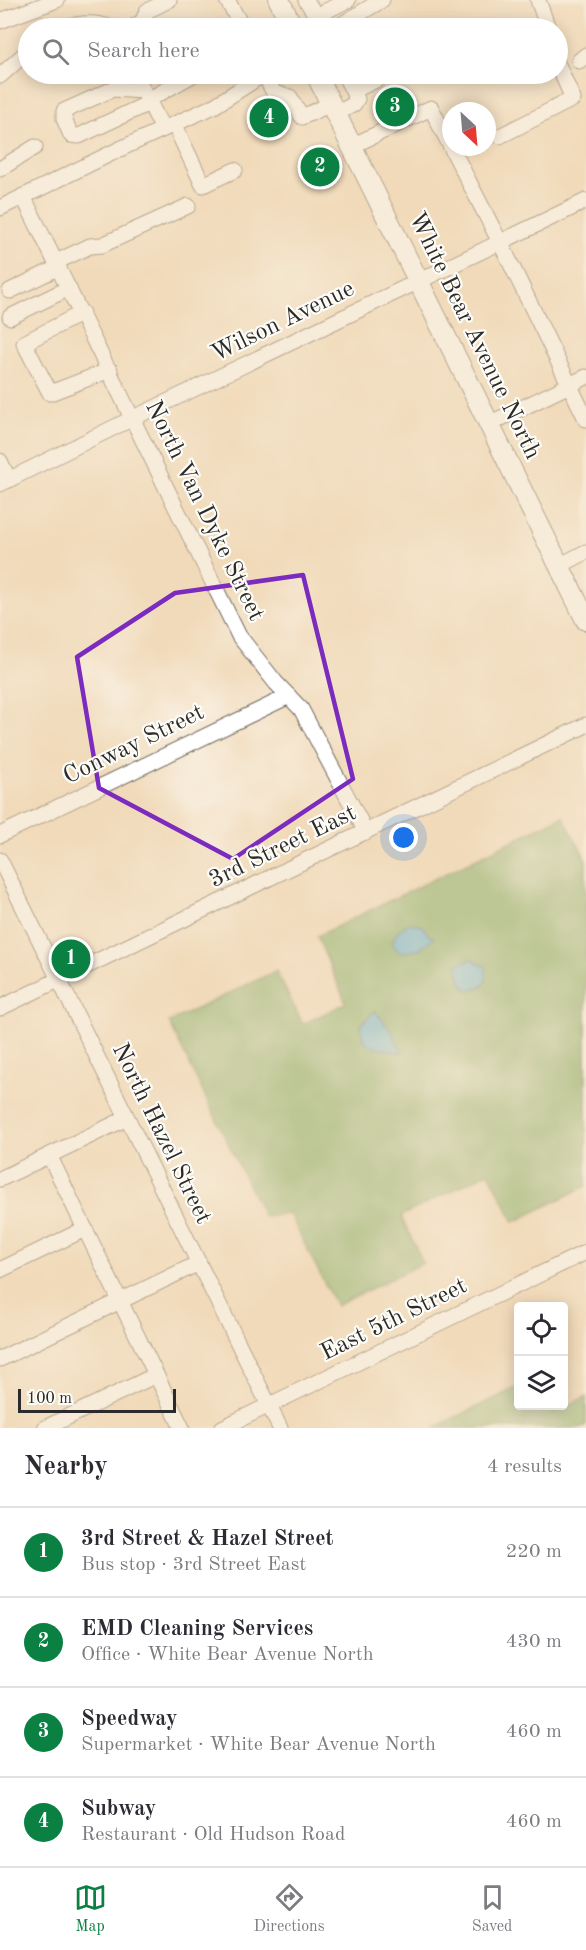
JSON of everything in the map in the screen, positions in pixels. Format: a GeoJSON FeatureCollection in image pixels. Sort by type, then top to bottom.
{"type":"FeatureCollection","features":[{"type":"Feature","properties":{"kind":"main road"},"geometry":{"type":"LineString","coordinates":[[285,2],[290,18]]}},
{"type":"Feature","properties":{"kind":"main road","name":"White Bear Avenue North"},"geometry":{"type":"LineString","coordinates":[[321,84],[586,620]]}},
{"type":"Feature","properties":{"kind":"street"},"geometry":{"type":"LineString","coordinates":[[0,21],[57,0]]}},
{"type":"Feature","properties":{"kind":"street"},"geometry":{"type":"LineString","coordinates":[[144,18],[147,11],[169,0]]}},
{"type":"Feature","properties":{"kind":"street"},"geometry":{"type":"LineString","coordinates":[[227,0],[237,18]]}},
{"type":"Feature","properties":{"kind":"street"},"geometry":{"type":"LineString","coordinates":[[306,0],[315,14],[320,14],[348,0]]}},
{"type":"Feature","properties":{"kind":"street"},"geometry":{"type":"LineString","coordinates":[[538,0],[544,18]]}},
{"type":"Feature","properties":{"kind":"street"},"geometry":{"type":"LineString","coordinates":[[354,18],[373,2]]}},
{"type":"Feature","properties":{"kind":"street"},"geometry":{"type":"LineString","coordinates":[[0,76],[18,60]]}},
{"type":"Feature","properties":{"kind":"street"},"geometry":{"type":"LineString","coordinates":[[139,84],[147,98],[169,126],[203,185],[235,170]]}},
{"type":"Feature","properties":{"kind":"street"},"geometry":{"type":"LineString","coordinates":[[167,84],[169,88]]}},
{"type":"Feature","properties":{"kind":"street"},"geometry":{"type":"LineString","coordinates":[[147,98],[113,89],[64,111],[64,119],[71,135],[79,136],[176,84]]}},
{"type":"Feature","properties":{"kind":"street"},"geometry":{"type":"LineString","coordinates":[[0,208],[214,106],[247,84]]}},
{"type":"Feature","properties":{"kind":"street"},"geometry":{"type":"LineString","coordinates":[[267,84],[274,93],[290,97],[302,117],[356,102],[349,84]]}},
{"type":"Feature","properties":{"kind":"street"},"geometry":{"type":"LineString","coordinates":[[352,90],[366,84]]}},
{"type":"Feature","properties":{"kind":"street"},"geometry":{"type":"LineString","coordinates":[[500,136],[573,99],[566,84]]}},
{"type":"Feature","properties":{"kind":"street"},"geometry":{"type":"LineString","coordinates":[[352,146],[431,108],[586,419]]}},
{"type":"Feature","properties":{"kind":"street"},"geometry":{"type":"LineString","coordinates":[[0,169],[34,147]]}},
{"type":"Feature","properties":{"kind":"street","name":"North Van Dyke Street"},"geometry":{"type":"LineString","coordinates":[[23,196],[239,636],[301,709],[366,832]]}},
{"type":"Feature","properties":{"kind":"street","name":"Wilson Avenue"},"geometry":{"type":"LineString","coordinates":[[4,482],[586,201]]}},
{"type":"Feature","properties":{"kind":"street"},"geometry":{"type":"LineString","coordinates":[[10,291],[90,246],[102,245],[188,206]]}},
{"type":"Feature","properties":{"kind":"street"},"geometry":{"type":"LineString","coordinates":[[10,317],[69,288]]}},
{"type":"Feature","properties":{"kind":"street"},"geometry":{"type":"LineString","coordinates":[[82,313],[24,344],[50,393],[110,370]]}},
{"type":"Feature","properties":{"kind":"street"},"geometry":{"type":"LineString","coordinates":[[489,424],[586,377]]}},
{"type":"Feature","properties":{"kind":"street"},"geometry":{"type":"LineString","coordinates":[[0,460],[4,482]]}},
{"type":"Feature","properties":{"kind":"street"},"geometry":{"type":"LineString","coordinates":[[558,566],[586,552]]}},
{"type":"Feature","properties":{"kind":"street","name":"Conway Street"},"geometry":{"type":"LineString","coordinates":[[0,835],[289,696]]}},
{"type":"Feature","properties":{"kind":"street","name":"3rd Street East"},"geometry":{"type":"LineString","coordinates":[[0,1008],[586,726]]}},
{"type":"Feature","properties":{"kind":"street","name":"North Hazel Street"},"geometry":{"type":"LineString","coordinates":[[0,860],[280,1428]]}},
{"type":"Feature","properties":{"kind":"street"},"geometry":{"type":"LineString","coordinates":[[0,1179],[127,1118]]}},
{"type":"Feature","properties":{"kind":"street"},"geometry":{"type":"LineString","coordinates":[[49,1155],[182,1428]]}},
{"type":"Feature","properties":{"kind":"street"},"geometry":{"type":"LineString","coordinates":[[0,1270],[85,1229]]}},
{"type":"Feature","properties":{"kind":"street","name":"East 5th Street"},"geometry":{"type":"LineString","coordinates":[[222,1428],[586,1252]]}},
{"type":"Feature","properties":{"kind":"street"},"geometry":{"type":"LineString","coordinates":[[0,1359],[199,1263]]}},
{"type":"Feature","properties":{"kind":"street"},"geometry":{"type":"LineString","coordinates":[[45,1428],[156,1375]]}},
{"type":"Feature","properties":{"kind":"highlighted area"},"geometry":{"type":"Polygon","coordinates":[[[303,575],[353,779],[233,859],[99,788],[77,657],[175,593],[303,575]]]}},
{"type":"Feature","properties":{"kind":"green space"},"geometry":{"type":"Polygon","coordinates":[[[563,816],[586,860],[586,1186],[514,1222],[489,1172],[401,1216],[423,1263],[336,1306],[289,1213],[264,1217],[169,1022],[276,971],[303,1024],[346,1003],[317,936],[563,816]]]}},
{"type":"Feature","properties":{"kind":"green space"},"geometry":{"type":"Polygon","coordinates":[[[514,1389],[514,1410],[553,1410],[554,1412],[568,1410],[568,1405],[586,1397],[586,1425],[579,1428],[433,1428],[514,1389]]]}},
{"type":"Feature","properties":{"kind":"water"},"geometry":{"type":"Polygon","coordinates":[[[410,923],[423,926],[428,935],[434,938],[420,949],[400,953],[392,943],[398,931],[410,923]]]}},
{"type":"Feature","properties":{"kind":"water"},"geometry":{"type":"Polygon","coordinates":[[[472,959],[486,967],[486,983],[468,990],[461,982],[458,964],[472,959]]]}},
{"type":"Feature","properties":{"kind":"water"},"geometry":{"type":"Polygon","coordinates":[[[375,1011],[392,1032],[402,1053],[374,1047],[365,1040],[361,1025],[375,1011]]]}},
{"type":"Feature","properties":{"kind":"place","name":"Speedway"},"geometry":{"type":"Point","coordinates":[395,107]}},
{"type":"Feature","properties":{"kind":"place","name":"Subway"},"geometry":{"type":"Point","coordinates":[269,118]}},
{"type":"Feature","properties":{"kind":"place","name":"EMD Cleaning Services"},"geometry":{"type":"Point","coordinates":[320,167]}},
{"type":"Feature","properties":{"kind":"place","name":"3rd Street & Hazel Street"},"geometry":{"type":"Point","coordinates":[71,959]}}]}
